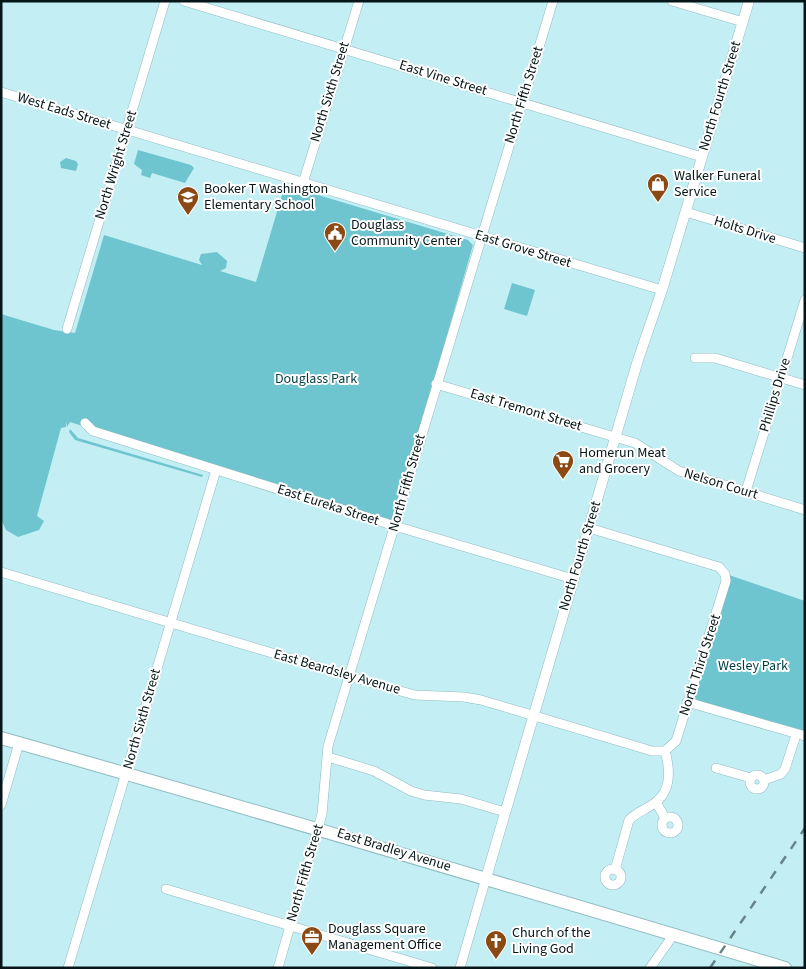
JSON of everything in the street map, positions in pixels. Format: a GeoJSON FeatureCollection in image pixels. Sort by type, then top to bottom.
{"type":"FeatureCollection","features":[{"type":"Feature","properties":{"kind":"main road","name":"East Bradley Avenue"},"geometry":{"type":"LineString","coordinates":[[1,738],[318,828],[785,968]]}},
{"type":"Feature","properties":{"kind":"street","name":"North Wright Street"},"geometry":{"type":"LineString","coordinates":[[67,329],[165,1]]}},
{"type":"Feature","properties":{"kind":"street","name":"East Vine Street"},"geometry":{"type":"LineString","coordinates":[[184,1],[702,156]]}},
{"type":"Feature","properties":{"kind":"street","name":"North Sixth Street"},"geometry":{"type":"LineString","coordinates":[[302,183],[359,1]]}},
{"type":"Feature","properties":{"kind":"street","name":"North Fifth Street"},"geometry":{"type":"LineString","coordinates":[[278,968],[318,828],[325,794],[328,746],[553,1]]}},
{"type":"Feature","properties":{"kind":"street"},"geometry":{"type":"LineString","coordinates":[[672,1],[743,22]]}},
{"type":"Feature","properties":{"kind":"street","name":"North Fourth Street"},"geometry":{"type":"LineString","coordinates":[[460,968],[615,437],[686,212],[749,1]]}},
{"type":"Feature","properties":{"kind":"street","name":"West Eads Street"},"geometry":{"type":"LineString","coordinates":[[1,92],[127,130]]}},
{"type":"Feature","properties":{"kind":"street","name":"East Grove Street"},"geometry":{"type":"LineString","coordinates":[[127,130],[662,290]]}},
{"type":"Feature","properties":{"kind":"street","name":"Holts Drive"},"geometry":{"type":"LineString","coordinates":[[686,212],[805,248]]}},
{"type":"Feature","properties":{"kind":"street","name":"Phillips Drive"},"geometry":{"type":"LineString","coordinates":[[746,491],[805,300]]}},
{"type":"Feature","properties":{"kind":"street"},"geometry":{"type":"LineString","coordinates":[[695,358],[715,358],[805,385]]}},
{"type":"Feature","properties":{"kind":"street","name":"East Tremont Street"},"geometry":{"type":"LineString","coordinates":[[436,384],[615,437]]}},
{"type":"Feature","properties":{"kind":"street","name":"East Eureka Street"},"geometry":{"type":"LineString","coordinates":[[86,424],[93,431],[395,526],[573,579]]}},
{"type":"Feature","properties":{"kind":"street","name":"Nelson Court"},"geometry":{"type":"LineString","coordinates":[[615,437],[644,446],[663,462],[680,471],[805,510]]}},
{"type":"Feature","properties":{"kind":"street","name":"North Sixth Street"},"geometry":{"type":"LineString","coordinates":[[68,968],[216,470]]}},
{"type":"Feature","properties":{"kind":"street","name":"North Third Street"},"geometry":{"type":"LineString","coordinates":[[589,528],[719,567],[726,574],[726,581],[713,628],[676,740],[665,752]]}},
{"type":"Feature","properties":{"kind":"street","name":"East Beardsley Avenue"},"geometry":{"type":"LineString","coordinates":[[1,572],[349,677],[415,695],[464,697],[640,748],[665,752]]}},
{"type":"Feature","properties":{"kind":"street"},"geometry":{"type":"LineString","coordinates":[[687,702],[800,736],[782,774],[764,780],[762,787],[756,789],[750,785],[751,778],[716,768]]}},
{"type":"Feature","properties":{"kind":"street"},"geometry":{"type":"LineString","coordinates":[[1,805],[19,743]]}},
{"type":"Feature","properties":{"kind":"street"},"geometry":{"type":"LineString","coordinates":[[615,870],[630,820],[656,802],[667,788],[669,776],[665,752]]}},
{"type":"Feature","properties":{"kind":"street"},"geometry":{"type":"LineString","coordinates":[[328,757],[374,771],[411,791],[424,795],[461,798],[505,812]]}},
{"type":"Feature","properties":{"kind":"street"},"geometry":{"type":"LineString","coordinates":[[656,802],[665,818]]}},
{"type":"Feature","properties":{"kind":"street"},"geometry":{"type":"LineString","coordinates":[[166,889],[432,968]]}},
{"type":"Feature","properties":{"kind":"street"},"geometry":{"type":"LineString","coordinates":[[650,968],[674,934]]}},
{"type":"Feature","properties":{"kind":"green space"},"geometry":{"type":"Polygon","coordinates":[[[138,150],[191,165],[194,168],[185,183],[152,173],[150,178],[141,175],[142,170],[134,164],[138,150]]]}},
{"type":"Feature","properties":{"kind":"green space"},"geometry":{"type":"Polygon","coordinates":[[[66,158],[76,161],[78,164],[76,171],[61,168],[60,162],[66,158]]]}},
{"type":"Feature","properties":{"kind":"green space","name":"Douglass Park"},"geometry":{"type":"Polygon","coordinates":[[[285,185],[468,240],[473,245],[393,523],[70,422],[67,427],[66,421],[66,427],[61,428],[37,516],[44,521],[39,530],[18,537],[6,530],[1,519],[1,314],[54,330],[75,333],[104,235],[202,265],[199,260],[201,254],[217,252],[227,261],[226,268],[220,271],[256,282],[285,185]]]}},
{"type":"Feature","properties":{"kind":"green space"},"geometry":{"type":"Polygon","coordinates":[[[512,283],[535,290],[527,316],[504,309],[512,283]]]}},
{"type":"Feature","properties":{"kind":"green space"},"geometry":{"type":"Polygon","coordinates":[[[70,429],[78,438],[203,475],[202,477],[75,440],[69,432],[70,429]]]}},
{"type":"Feature","properties":{"kind":"green space","name":"Wesley Park"},"geometry":{"type":"Polygon","coordinates":[[[729,575],[805,601],[805,732],[687,702],[729,575]]]}},
{"type":"Feature","properties":{"kind":"railway"},"geometry":{"type":"LineString","coordinates":[[710,968],[805,828]]}},
{"type":"Feature","properties":{"kind":"place","name":"Walker Funeral Service"},"geometry":{"type":"Point","coordinates":[658,203]}},
{"type":"Feature","properties":{"kind":"place","name":"Booker T Washington Elementary School"},"geometry":{"type":"Point","coordinates":[188,216]}},
{"type":"Feature","properties":{"kind":"place","name":"Douglass Community Center"},"geometry":{"type":"Point","coordinates":[335,252]}},
{"type":"Feature","properties":{"kind":"place","name":"Homerun Meat and Grocery"},"geometry":{"type":"Point","coordinates":[563,480]}},
{"type":"Feature","properties":{"kind":"place","name":"Douglass Square Management Office"},"geometry":{"type":"Point","coordinates":[312,956]}},
{"type":"Feature","properties":{"kind":"place","name":"Church of the Living God"},"geometry":{"type":"Point","coordinates":[496,960]}}]}
